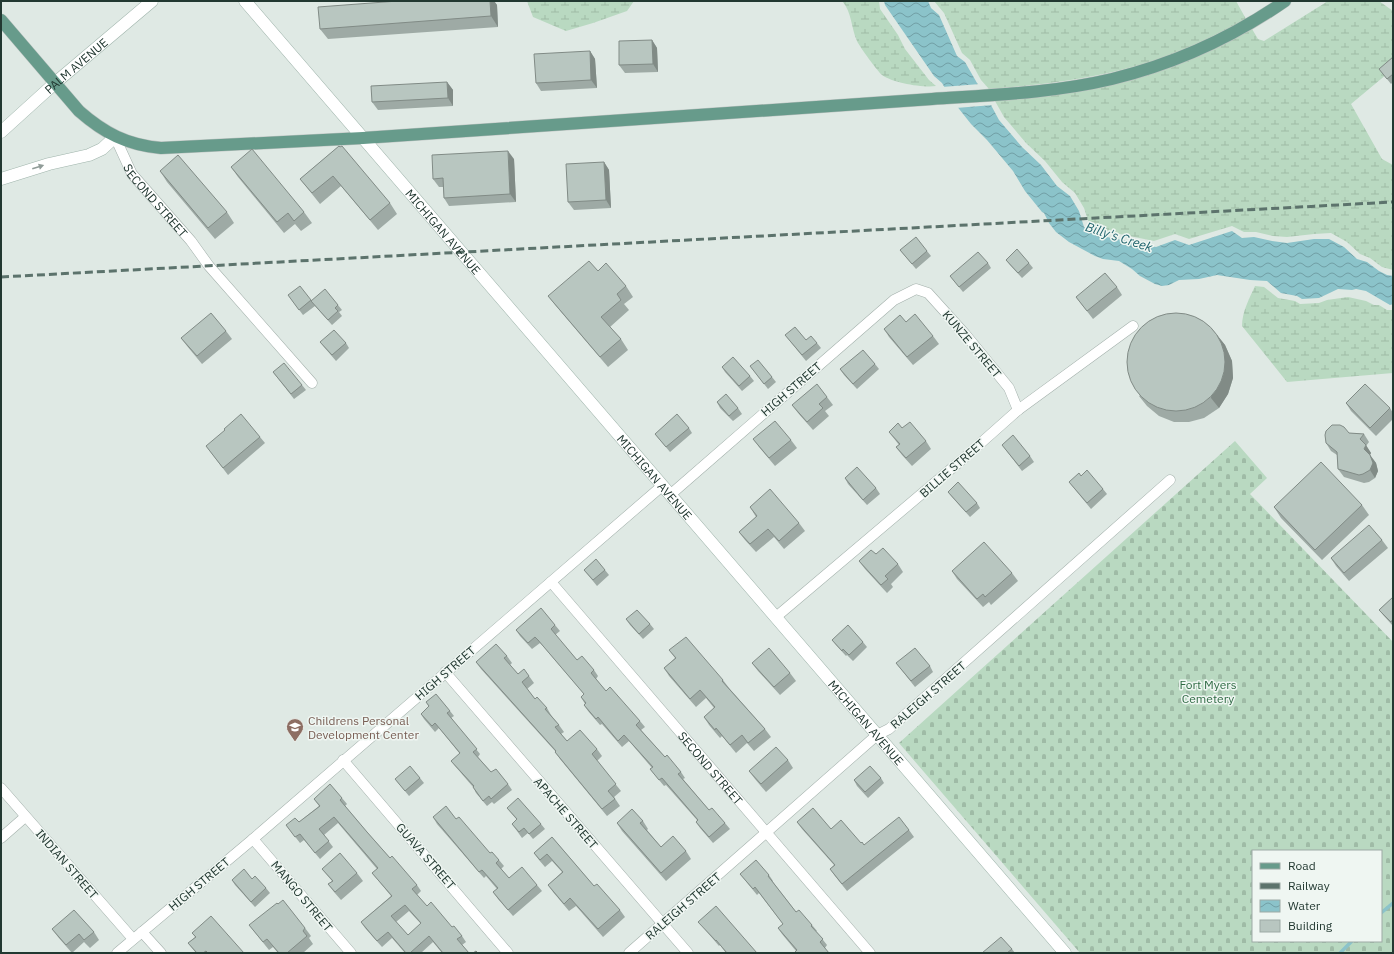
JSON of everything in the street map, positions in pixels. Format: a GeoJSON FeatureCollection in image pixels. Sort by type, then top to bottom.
{"type":"FeatureCollection","features":[{"type":"Feature","properties":{"kind":"main road"},"geometry":{"type":"LineString","coordinates":[[1,20],[78,111],[115,137],[143,146],[161,148],[363,138],[1006,94],[1064,88],[1111,79],[1171,61],[1223,38],[1250,24],[1285,1]]}},
{"type":"Feature","properties":{"kind":"street","name":"PALM AVENUE"},"geometry":{"type":"LineString","coordinates":[[1,132],[55,83],[152,1]]}},
{"type":"Feature","properties":{"kind":"street","name":"MICHIGAN AVENUE"},"geometry":{"type":"LineString","coordinates":[[245,1],[1065,953]]}},
{"type":"Feature","properties":{"kind":"street"},"geometry":{"type":"LineString","coordinates":[[1,179],[49,164],[89,155],[102,149],[115,137]]}},
{"type":"Feature","properties":{"kind":"street","name":"SECOND STREET"},"geometry":{"type":"LineString","coordinates":[[115,137],[132,174],[191,241],[209,266],[312,383]]}},
{"type":"Feature","properties":{"kind":"street","name":"HIGH STREET"},"geometry":{"type":"LineString","coordinates":[[117,953],[253,839],[550,582],[666,490],[894,300],[916,289]]}},
{"type":"Feature","properties":{"kind":"street","name":"KUNZE STREET"},"geometry":{"type":"LineString","coordinates":[[916,289],[928,293],[965,334],[1009,388],[1018,410]]}},
{"type":"Feature","properties":{"kind":"street","name":"BILLIE STREET"},"geometry":{"type":"LineString","coordinates":[[776,617],[964,458],[1018,410],[1133,326]]}},
{"type":"Feature","properties":{"kind":"street","name":"RALEIGH STREET"},"geometry":{"type":"LineString","coordinates":[[629,953],[877,736],[889,730],[1170,480]]}},
{"type":"Feature","properties":{"kind":"street","name":"SECOND STREET"},"geometry":{"type":"LineString","coordinates":[[550,582],[870,953]]}},
{"type":"Feature","properties":{"kind":"street","name":"APACHE STREET"},"geometry":{"type":"LineString","coordinates":[[445,672],[688,953]]}},
{"type":"Feature","properties":{"kind":"street","name":"GUAVA STREET"},"geometry":{"type":"LineString","coordinates":[[343,760],[508,953]]}},
{"type":"Feature","properties":{"kind":"street","name":"INDIAN STREET"},"geometry":{"type":"LineString","coordinates":[[1,788],[133,939]]}},
{"type":"Feature","properties":{"kind":"street"},"geometry":{"type":"LineString","coordinates":[[1,838],[25,817]]}},
{"type":"Feature","properties":{"kind":"street","name":"MANGO STREET"},"geometry":{"type":"LineString","coordinates":[[253,839],[350,953]]}},
{"type":"Feature","properties":{"kind":"street"},"geometry":{"type":"LineString","coordinates":[[142,932],[161,953]]}},
{"type":"Feature","properties":{"kind":"green space"},"geometry":{"type":"Polygon","coordinates":[[[527,1],[634,1],[627,11],[566,31],[533,17],[527,1]]]}},
{"type":"Feature","properties":{"kind":"green space"},"geometry":{"type":"Polygon","coordinates":[[[842,1],[879,1],[880,9],[898,35],[905,49],[929,80],[936,86],[908,84],[882,75],[857,41],[850,15],[842,1]]]}},
{"type":"Feature","properties":{"kind":"green space"},"geometry":{"type":"Polygon","coordinates":[[[934,1],[1236,1],[1246,19],[1183,50],[1143,64],[1105,74],[1067,81],[989,89],[981,80],[970,60],[962,53],[944,13],[934,1]]]}},
{"type":"Feature","properties":{"kind":"green space"},"geometry":{"type":"Polygon","coordinates":[[[1328,1],[1379,1],[1393,11],[1393,69],[1351,104],[1382,159],[1393,165],[1393,270],[1382,267],[1370,258],[1360,254],[1347,242],[1331,233],[1287,237],[1273,236],[1256,232],[1244,232],[1232,226],[1189,239],[1175,234],[1154,241],[1100,230],[1089,223],[1084,208],[1075,193],[1062,182],[1045,161],[1026,143],[1004,117],[995,101],[1064,94],[1145,76],[1201,55],[1252,29],[1258,39],[1264,41],[1328,1]]]}},
{"type":"Feature","properties":{"kind":"green space"},"geometry":{"type":"Polygon","coordinates":[[[1255,286],[1264,287],[1278,298],[1295,301],[1300,304],[1319,303],[1327,300],[1348,297],[1366,301],[1374,305],[1379,305],[1387,310],[1393,310],[1393,373],[1287,382],[1242,326],[1248,301],[1255,286]]]}},
{"type":"Feature","properties":{"kind":"green space","name":"Fort Myers Cemetery"},"geometry":{"type":"Polygon","coordinates":[[[1235,441],[1267,478],[1250,494],[1393,642],[1393,953],[1080,953],[899,743],[1235,441]]]}},
{"type":"Feature","properties":{"kind":"water"},"geometry":{"type":"Polygon","coordinates":[[[884,1],[928,1],[931,8],[939,15],[957,56],[965,62],[977,83],[988,97],[999,120],[1022,147],[1041,165],[1057,186],[1070,196],[1079,211],[1084,227],[1097,235],[1156,247],[1175,240],[1189,245],[1232,231],[1242,238],[1254,237],[1287,243],[1314,239],[1329,239],[1344,247],[1357,259],[1367,262],[1387,275],[1393,276],[1393,304],[1390,305],[1366,291],[1356,289],[1338,289],[1319,298],[1302,299],[1297,296],[1281,293],[1267,281],[1217,275],[1199,279],[1179,280],[1169,285],[1162,286],[1140,276],[1119,261],[1103,259],[1095,256],[1069,242],[1056,232],[1044,213],[1025,191],[1013,171],[987,140],[971,124],[952,100],[942,83],[934,76],[885,5],[884,1]]]}},
{"type":"Feature","properties":{"kind":"pier"},"geometry":{"type":"Polygon","coordinates":[[[980,84],[990,96],[993,105],[956,108],[942,87],[980,84]]]}},
{"type":"Feature","properties":{"kind":"building"},"geometry":{"type":"Polygon","coordinates":[[[398,1],[490,1],[491,16],[320,29],[318,7],[398,1]]]}},
{"type":"Feature","properties":{"kind":"building"},"geometry":{"type":"Polygon","coordinates":[[[652,40],[653,64],[619,65],[619,41],[652,40]]]}},
{"type":"Feature","properties":{"kind":"building"},"geometry":{"type":"Polygon","coordinates":[[[590,51],[591,80],[536,83],[534,54],[590,51]]]}},
{"type":"Feature","properties":{"kind":"building"},"geometry":{"type":"Polygon","coordinates":[[[1393,57],[1393,74],[1387,79],[1379,69],[1393,57]]]}},
{"type":"Feature","properties":{"kind":"building"},"geometry":{"type":"Polygon","coordinates":[[[447,82],[448,98],[372,102],[371,86],[447,82]]]}},
{"type":"Feature","properties":{"kind":"building"},"geometry":{"type":"Polygon","coordinates":[[[339,146],[342,146],[390,203],[370,220],[333,176],[312,193],[300,179],[339,146]]]}},
{"type":"Feature","properties":{"kind":"building"},"geometry":{"type":"Polygon","coordinates":[[[252,149],[304,212],[294,221],[288,213],[277,222],[231,167],[252,149]]]}},
{"type":"Feature","properties":{"kind":"building"},"geometry":{"type":"Polygon","coordinates":[[[508,151],[510,194],[444,198],[443,178],[433,179],[432,155],[508,151]]]}},
{"type":"Feature","properties":{"kind":"building"},"geometry":{"type":"Polygon","coordinates":[[[178,155],[227,212],[208,228],[160,171],[178,155]]]}},
{"type":"Feature","properties":{"kind":"building"},"geometry":{"type":"Polygon","coordinates":[[[604,162],[606,200],[568,202],[566,164],[604,162]]]}},
{"type":"Feature","properties":{"kind":"building"},"geometry":{"type":"Polygon","coordinates":[[[916,237],[927,251],[912,264],[900,250],[916,237]]]}},
{"type":"Feature","properties":{"kind":"building"},"geometry":{"type":"Polygon","coordinates":[[[1017,249],[1029,263],[1018,273],[1006,260],[1017,249]]]}},
{"type":"Feature","properties":{"kind":"building"},"geometry":{"type":"Polygon","coordinates":[[[978,252],[988,263],[959,287],[950,276],[978,252]]]}},
{"type":"Feature","properties":{"kind":"building"},"geometry":{"type":"Polygon","coordinates":[[[589,261],[598,271],[606,263],[626,286],[617,294],[621,300],[601,317],[621,339],[600,357],[548,296],[589,261]]]}},
{"type":"Feature","properties":{"kind":"building"},"geometry":{"type":"Polygon","coordinates":[[[1105,273],[1117,287],[1087,311],[1076,297],[1105,273]]]}},
{"type":"Feature","properties":{"kind":"building"},"geometry":{"type":"Polygon","coordinates":[[[300,286],[311,300],[299,310],[288,295],[300,286]]]}},
{"type":"Feature","properties":{"kind":"building"},"geometry":{"type":"Polygon","coordinates":[[[325,289],[338,305],[335,308],[338,311],[328,320],[311,301],[325,289]]]}},
{"type":"Feature","properties":{"kind":"building"},"geometry":{"type":"Polygon","coordinates":[[[211,313],[226,331],[197,356],[181,338],[211,313]]]}},
{"type":"Feature","properties":{"kind":"building"},"geometry":{"type":"Polygon","coordinates":[[[1176,313],[1195,317],[1211,327],[1221,343],[1225,362],[1221,381],[1211,397],[1195,407],[1176,411],[1157,407],[1141,397],[1131,381],[1127,362],[1131,343],[1141,327],[1157,317],[1176,313]]]}},
{"type":"Feature","properties":{"kind":"building"},"geometry":{"type":"Polygon","coordinates":[[[915,314],[933,336],[907,357],[884,329],[900,315],[906,322],[915,314]]]}},
{"type":"Feature","properties":{"kind":"building"},"geometry":{"type":"Polygon","coordinates":[[[795,327],[806,340],[811,336],[817,343],[802,355],[785,335],[795,327]]]}},
{"type":"Feature","properties":{"kind":"building"},"geometry":{"type":"Polygon","coordinates":[[[334,330],[346,343],[332,355],[320,342],[334,330]]]}},
{"type":"Feature","properties":{"kind":"building"},"geometry":{"type":"Polygon","coordinates":[[[863,350],[875,364],[853,384],[840,369],[863,350]]]}},
{"type":"Feature","properties":{"kind":"building"},"geometry":{"type":"Polygon","coordinates":[[[733,357],[750,376],[739,386],[722,367],[733,357]]]}},
{"type":"Feature","properties":{"kind":"building"},"geometry":{"type":"Polygon","coordinates":[[[758,360],[772,377],[764,384],[750,366],[758,360]]]}},
{"type":"Feature","properties":{"kind":"building"},"geometry":{"type":"Polygon","coordinates":[[[284,363],[302,385],[291,394],[273,372],[284,363]]]}},
{"type":"Feature","properties":{"kind":"building"},"geometry":{"type":"Polygon","coordinates":[[[817,384],[827,397],[819,404],[823,408],[807,422],[792,405],[817,384]]]}},
{"type":"Feature","properties":{"kind":"building"},"geometry":{"type":"Polygon","coordinates":[[[1365,384],[1390,408],[1370,428],[1346,403],[1365,384]]]}},
{"type":"Feature","properties":{"kind":"building"},"geometry":{"type":"Polygon","coordinates":[[[726,394],[738,408],[729,416],[717,402],[726,394]]]}},
{"type":"Feature","properties":{"kind":"building"},"geometry":{"type":"Polygon","coordinates":[[[241,414],[260,437],[223,468],[206,446],[241,414]]]}},
{"type":"Feature","properties":{"kind":"building"},"geometry":{"type":"Polygon","coordinates":[[[677,414],[689,428],[666,447],[655,434],[677,414]]]}},
{"type":"Feature","properties":{"kind":"building"},"geometry":{"type":"Polygon","coordinates":[[[775,421],[791,440],[769,458],[753,439],[775,421]]]}},
{"type":"Feature","properties":{"kind":"building"},"geometry":{"type":"Polygon","coordinates":[[[910,422],[926,441],[906,458],[896,447],[900,444],[889,432],[898,423],[902,428],[910,422]]]}},
{"type":"Feature","properties":{"kind":"building"},"geometry":{"type":"Polygon","coordinates":[[[1332,425],[1340,425],[1349,433],[1364,434],[1360,439],[1366,445],[1364,449],[1370,455],[1373,463],[1370,470],[1359,475],[1338,469],[1337,452],[1326,443],[1326,431],[1332,425]]]}},
{"type":"Feature","properties":{"kind":"building"},"geometry":{"type":"Polygon","coordinates":[[[1013,435],[1030,456],[1019,466],[1002,445],[1013,435]]]}},
{"type":"Feature","properties":{"kind":"building"},"geometry":{"type":"Polygon","coordinates":[[[1321,462],[1362,505],[1315,550],[1274,507],[1321,462]]]}},
{"type":"Feature","properties":{"kind":"building"},"geometry":{"type":"Polygon","coordinates":[[[857,467],[876,488],[863,500],[845,478],[857,467]]]}},
{"type":"Feature","properties":{"kind":"building"},"geometry":{"type":"Polygon","coordinates":[[[1087,470],[1103,489],[1087,503],[1069,482],[1079,473],[1081,476],[1087,470]]]}},
{"type":"Feature","properties":{"kind":"building"},"geometry":{"type":"Polygon","coordinates":[[[958,482],[977,503],[966,512],[948,492],[958,482]]]}},
{"type":"Feature","properties":{"kind":"building"},"geometry":{"type":"Polygon","coordinates":[[[770,489],[799,523],[779,541],[768,529],[750,544],[739,532],[757,516],[750,507],[770,489]]]}},
{"type":"Feature","properties":{"kind":"building"},"geometry":{"type":"Polygon","coordinates":[[[1369,525],[1382,540],[1344,573],[1331,558],[1369,525]]]}},
{"type":"Feature","properties":{"kind":"building"},"geometry":{"type":"Polygon","coordinates":[[[984,542],[1012,573],[985,597],[983,594],[977,599],[952,571],[984,542]]]}},
{"type":"Feature","properties":{"kind":"building"},"geometry":{"type":"Polygon","coordinates":[[[883,548],[898,564],[885,576],[888,579],[881,585],[859,561],[871,550],[876,554],[883,548]]]}},
{"type":"Feature","properties":{"kind":"building"},"geometry":{"type":"Polygon","coordinates":[[[596,559],[605,570],[593,580],[584,570],[596,559]]]}},
{"type":"Feature","properties":{"kind":"building"},"geometry":{"type":"Polygon","coordinates":[[[1393,597],[1393,619],[1391,622],[1379,610],[1393,597]]]}},
{"type":"Feature","properties":{"kind":"building"},"geometry":{"type":"Polygon","coordinates":[[[541,608],[555,625],[551,629],[577,660],[582,656],[594,670],[591,673],[606,691],[610,687],[640,721],[636,725],[665,757],[667,755],[681,772],[678,774],[709,810],[712,808],[725,823],[709,837],[696,822],[698,820],[662,778],[659,780],[650,769],[653,767],[624,735],[618,741],[598,717],[596,719],[584,705],[586,703],[581,697],[584,694],[538,640],[535,637],[528,643],[516,630],[541,608]]]}},
{"type":"Feature","properties":{"kind":"building"},"geometry":{"type":"Polygon","coordinates":[[[637,610],[650,624],[639,634],[626,619],[637,610]]]}},
{"type":"Feature","properties":{"kind":"building"},"geometry":{"type":"Polygon","coordinates":[[[848,625],[863,642],[849,655],[843,649],[842,651],[832,640],[848,625]]]}},
{"type":"Feature","properties":{"kind":"building"},"geometry":{"type":"Polygon","coordinates":[[[686,637],[723,680],[722,681],[765,729],[748,743],[742,735],[730,745],[716,728],[715,730],[704,717],[715,707],[700,690],[690,699],[664,668],[676,658],[669,650],[686,637]]]}},
{"type":"Feature","properties":{"kind":"building"},"geometry":{"type":"Polygon","coordinates":[[[496,644],[507,656],[504,658],[518,674],[524,669],[529,676],[522,682],[535,699],[537,697],[547,708],[545,709],[559,725],[555,727],[567,741],[580,730],[597,749],[592,754],[616,784],[608,791],[615,799],[602,809],[555,752],[556,751],[476,662],[496,644]]]}},
{"type":"Feature","properties":{"kind":"building"},"geometry":{"type":"Polygon","coordinates":[[[769,648],[790,673],[774,687],[752,663],[769,648]]]}},
{"type":"Feature","properties":{"kind":"building"},"geometry":{"type":"Polygon","coordinates":[[[915,648],[930,666],[911,681],[896,663],[915,648]]]}},
{"type":"Feature","properties":{"kind":"building"},"geometry":{"type":"Polygon","coordinates":[[[436,694],[450,711],[447,713],[477,749],[473,752],[491,772],[496,769],[508,784],[491,799],[489,796],[483,801],[473,787],[474,786],[451,761],[460,753],[435,723],[432,726],[421,714],[429,706],[426,702],[436,694]]]}},
{"type":"Feature","properties":{"kind":"building"},"geometry":{"type":"Polygon","coordinates":[[[776,747],[788,760],[761,784],[749,771],[776,747]]]}},
{"type":"Feature","properties":{"kind":"building"},"geometry":{"type":"Polygon","coordinates":[[[410,766],[420,778],[405,791],[395,779],[410,766]]]}},
{"type":"Feature","properties":{"kind":"building"},"geometry":{"type":"Polygon","coordinates":[[[870,766],[881,778],[865,792],[854,780],[870,766]]]}},
{"type":"Feature","properties":{"kind":"building"},"geometry":{"type":"Polygon","coordinates":[[[330,784],[342,798],[340,800],[367,832],[390,858],[392,856],[417,885],[412,889],[427,906],[431,902],[452,927],[454,926],[462,936],[457,939],[469,953],[443,953],[429,936],[410,953],[406,953],[388,932],[377,941],[361,922],[392,896],[372,873],[378,868],[334,817],[319,829],[329,841],[315,853],[300,834],[295,837],[286,825],[295,818],[299,822],[320,806],[314,799],[330,784]],[[405,905],[391,916],[408,935],[421,923],[405,905]]]}},
{"type":"Feature","properties":{"kind":"building"},"geometry":{"type":"Polygon","coordinates":[[[518,798],[541,824],[529,834],[524,828],[519,832],[512,824],[517,819],[507,808],[518,798]]]}},
{"type":"Feature","properties":{"kind":"building"},"geometry":{"type":"Polygon","coordinates":[[[446,806],[456,819],[459,817],[490,853],[492,852],[499,860],[496,863],[509,878],[522,867],[537,885],[508,910],[493,892],[498,888],[482,870],[479,872],[433,817],[446,806]]]}},
{"type":"Feature","properties":{"kind":"building"},"geometry":{"type":"Polygon","coordinates":[[[813,808],[831,829],[841,820],[864,845],[899,817],[909,830],[842,884],[830,869],[835,865],[797,822],[813,808]]]}},
{"type":"Feature","properties":{"kind":"building"},"geometry":{"type":"Polygon","coordinates":[[[632,809],[643,821],[640,823],[661,847],[673,836],[686,851],[661,873],[617,823],[632,809]]]}},
{"type":"Feature","properties":{"kind":"building"},"geometry":{"type":"Polygon","coordinates":[[[552,837],[594,886],[597,884],[620,910],[598,929],[570,898],[564,904],[548,885],[563,872],[547,854],[540,860],[534,853],[552,837]]]}},
{"type":"Feature","properties":{"kind":"building"},"geometry":{"type":"Polygon","coordinates":[[[340,853],[357,873],[335,892],[328,884],[333,881],[322,869],[340,853]]]}},
{"type":"Feature","properties":{"kind":"building"},"geometry":{"type":"Polygon","coordinates":[[[756,860],[796,912],[799,910],[823,939],[820,942],[829,953],[795,952],[797,950],[778,928],[783,924],[755,887],[753,889],[740,874],[756,860]]]}},
{"type":"Feature","properties":{"kind":"building"},"geometry":{"type":"Polygon","coordinates":[[[244,869],[252,879],[255,876],[266,888],[251,902],[232,880],[244,869]]]}},
{"type":"Feature","properties":{"kind":"building"},"geometry":{"type":"Polygon","coordinates":[[[283,900],[305,928],[303,931],[307,936],[287,953],[279,953],[267,939],[263,942],[249,925],[283,900]]]}},
{"type":"Feature","properties":{"kind":"building"},"geometry":{"type":"Polygon","coordinates":[[[716,906],[757,953],[727,953],[698,922],[716,906]]]}},
{"type":"Feature","properties":{"kind":"building"},"geometry":{"type":"Polygon","coordinates":[[[74,910],[94,932],[84,940],[79,934],[66,945],[52,929],[74,910]]]}},
{"type":"Feature","properties":{"kind":"building"},"geometry":{"type":"Polygon","coordinates":[[[211,916],[244,953],[208,953],[206,951],[203,953],[197,953],[188,943],[196,937],[192,933],[211,916]]]}},
{"type":"Feature","properties":{"kind":"building"},"geometry":{"type":"Polygon","coordinates":[[[1001,937],[1012,949],[1007,953],[982,953],[1001,937]]]}},
{"type":"Feature","properties":{"kind":"waterway"},"geometry":{"type":"LineString","coordinates":[[1382,912],[1393,903]]}},
{"type":"Feature","properties":{"kind":"waterway"},"geometry":{"type":"LineString","coordinates":[[1340,953],[1351,942]]}},
{"type":"Feature","properties":{"kind":"railway"},"geometry":{"type":"LineString","coordinates":[[1,277],[1393,202]]}},
{"type":"Feature","properties":{"kind":"place","name":"Childrens Personal Development Center"},"geometry":{"type":"Point","coordinates":[295,742]}},
{"type":"Feature","properties":{"kind":"water label","name":"Billy's Creek"},"geometry":{"type":"Point","coordinates":[1119,237]}}]}
